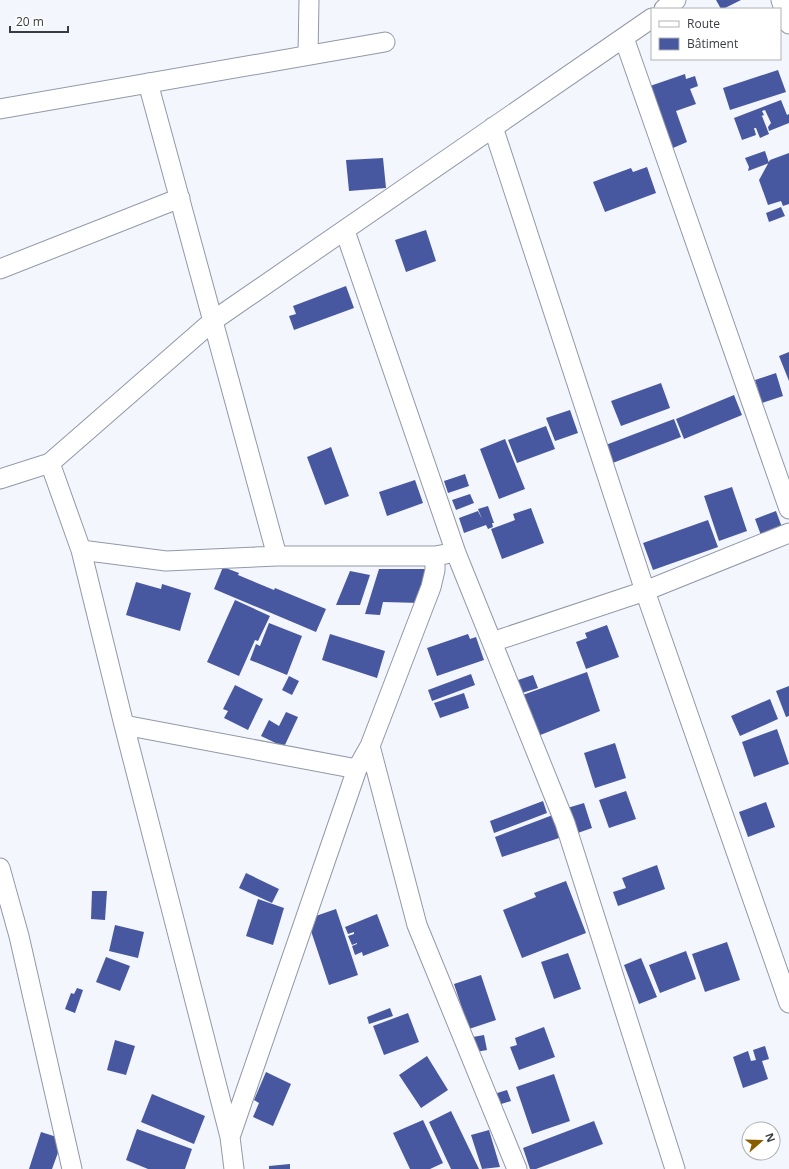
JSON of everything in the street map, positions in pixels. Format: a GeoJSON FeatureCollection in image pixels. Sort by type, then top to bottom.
{"type":"FeatureCollection","features":[{"type":"Feature","properties":{"kind":"street"},"geometry":{"type":"LineString","coordinates":[[308,55],[309,0]]}},
{"type":"Feature","properties":{"kind":"street"},"geometry":{"type":"LineString","coordinates":[[665,8],[676,0]]}},
{"type":"Feature","properties":{"kind":"street"},"geometry":{"type":"LineString","coordinates":[[781,0],[789,24]]}},
{"type":"Feature","properties":{"kind":"street"},"geometry":{"type":"LineString","coordinates":[[0,479],[50,463],[214,320],[651,19]]}},
{"type":"Feature","properties":{"kind":"street"},"geometry":{"type":"LineString","coordinates":[[624,38],[789,509]]}},
{"type":"Feature","properties":{"kind":"street"},"geometry":{"type":"LineString","coordinates":[[0,109],[385,42]]}},
{"type":"Feature","properties":{"kind":"street"},"geometry":{"type":"LineString","coordinates":[[148,83],[214,320],[277,556]]}},
{"type":"Feature","properties":{"kind":"street"},"geometry":{"type":"LineString","coordinates":[[493,127],[645,591],[789,1003]]}},
{"type":"Feature","properties":{"kind":"street"},"geometry":{"type":"LineString","coordinates":[[0,269],[180,198]]}},
{"type":"Feature","properties":{"kind":"street"},"geometry":{"type":"LineString","coordinates":[[345,231],[456,552],[570,837],[675,1169]]}},
{"type":"Feature","properties":{"kind":"street"},"geometry":{"type":"LineString","coordinates":[[50,463],[81,550],[124,725],[230,1137],[234,1169]]}},
{"type":"Feature","properties":{"kind":"street"},"geometry":{"type":"LineString","coordinates":[[492,642],[645,591],[789,533]]}},
{"type":"Feature","properties":{"kind":"street"},"geometry":{"type":"LineString","coordinates":[[81,550],[166,561],[277,556],[435,556],[456,552]]}},
{"type":"Feature","properties":{"kind":"street"},"geometry":{"type":"LineString","coordinates":[[230,1137],[357,769],[370,746],[431,587],[435,570],[435,556]]}},
{"type":"Feature","properties":{"kind":"street"},"geometry":{"type":"LineString","coordinates":[[124,725],[357,769]]}},
{"type":"Feature","properties":{"kind":"street"},"geometry":{"type":"LineString","coordinates":[[370,746],[417,925],[517,1169]]}},
{"type":"Feature","properties":{"kind":"street"},"geometry":{"type":"LineString","coordinates":[[0,868],[19,936],[72,1169]]}},
{"type":"Feature","properties":{"kind":"building"},"geometry":{"type":"Polygon","coordinates":[[[716,0],[741,0],[725,8],[720,8],[716,0]]]}},
{"type":"Feature","properties":{"kind":"building"},"geometry":{"type":"Polygon","coordinates":[[[778,70],[786,92],[730,110],[723,88],[778,70]]]}},
{"type":"Feature","properties":{"kind":"building"},"geometry":{"type":"Polygon","coordinates":[[[685,74],[686,79],[695,76],[698,86],[690,89],[696,104],[676,111],[687,142],[673,148],[650,86],[685,74]]]}},
{"type":"Feature","properties":{"kind":"building"},"geometry":{"type":"Polygon","coordinates":[[[781,100],[787,115],[789,114],[789,123],[769,131],[768,127],[771,123],[765,110],[762,111],[764,115],[759,117],[762,116],[769,134],[760,138],[756,128],[754,128],[756,135],[742,140],[734,118],[781,100]]]}},
{"type":"Feature","properties":{"kind":"building"},"geometry":{"type":"Polygon","coordinates":[[[765,151],[769,163],[748,171],[749,167],[745,158],[765,151]]]}},
{"type":"Feature","properties":{"kind":"building"},"geometry":{"type":"Polygon","coordinates":[[[789,153],[789,204],[783,206],[781,201],[768,205],[759,180],[770,160],[789,153]]]}},
{"type":"Feature","properties":{"kind":"building"},"geometry":{"type":"Polygon","coordinates":[[[383,158],[386,188],[349,191],[346,160],[383,158]]]}},
{"type":"Feature","properties":{"kind":"building"},"geometry":{"type":"Polygon","coordinates":[[[647,167],[656,193],[605,212],[593,182],[631,168],[633,172],[647,167]]]}},
{"type":"Feature","properties":{"kind":"building"},"geometry":{"type":"Polygon","coordinates":[[[781,207],[785,216],[769,222],[766,213],[781,207]]]}},
{"type":"Feature","properties":{"kind":"building"},"geometry":{"type":"Polygon","coordinates":[[[426,230],[436,261],[406,272],[395,240],[426,230]]]}},
{"type":"Feature","properties":{"kind":"building"},"geometry":{"type":"Polygon","coordinates":[[[346,286],[354,308],[294,330],[289,316],[296,314],[293,306],[346,286]]]}},
{"type":"Feature","properties":{"kind":"building"},"geometry":{"type":"Polygon","coordinates":[[[789,352],[789,381],[779,356],[789,352]]]}},
{"type":"Feature","properties":{"kind":"building"},"geometry":{"type":"Polygon","coordinates":[[[776,373],[783,396],[762,403],[755,380],[776,373]]]}},
{"type":"Feature","properties":{"kind":"building"},"geometry":{"type":"Polygon","coordinates":[[[661,383],[670,408],[621,426],[611,401],[661,383]]]}},
{"type":"Feature","properties":{"kind":"building"},"geometry":{"type":"Polygon","coordinates":[[[734,395],[742,415],[684,439],[676,419],[734,395]]]}},
{"type":"Feature","properties":{"kind":"building"},"geometry":{"type":"Polygon","coordinates":[[[570,410],[578,433],[555,441],[546,418],[570,410]]]}},
{"type":"Feature","properties":{"kind":"building"},"geometry":{"type":"Polygon","coordinates":[[[674,419],[681,437],[610,464],[603,446],[674,419]]]}},
{"type":"Feature","properties":{"kind":"building"},"geometry":{"type":"Polygon","coordinates":[[[546,426],[555,449],[517,463],[508,440],[546,426]]]}},
{"type":"Feature","properties":{"kind":"building"},"geometry":{"type":"Polygon","coordinates":[[[505,439],[525,489],[499,499],[480,449],[505,439]]]}},
{"type":"Feature","properties":{"kind":"building"},"geometry":{"type":"Polygon","coordinates":[[[331,447],[349,496],[325,505],[307,457],[331,447]]]}},
{"type":"Feature","properties":{"kind":"building"},"geometry":{"type":"Polygon","coordinates":[[[465,474],[469,486],[448,493],[444,481],[465,474]]]}},
{"type":"Feature","properties":{"kind":"building"},"geometry":{"type":"Polygon","coordinates":[[[415,480],[423,503],[387,516],[379,492],[415,480]]]}},
{"type":"Feature","properties":{"kind":"building"},"geometry":{"type":"Polygon","coordinates":[[[732,487],[747,531],[719,541],[704,496],[732,487]]]}},
{"type":"Feature","properties":{"kind":"building"},"geometry":{"type":"Polygon","coordinates":[[[470,494],[474,503],[456,510],[452,500],[470,494]]]}},
{"type":"Feature","properties":{"kind":"building"},"geometry":{"type":"Polygon","coordinates":[[[488,506],[494,523],[492,523],[493,527],[488,529],[486,525],[464,533],[459,518],[478,511],[482,519],[478,509],[488,506]]]}},
{"type":"Feature","properties":{"kind":"building"},"geometry":{"type":"Polygon","coordinates":[[[531,508],[544,543],[502,559],[491,529],[515,520],[513,514],[531,508]]]}},
{"type":"Feature","properties":{"kind":"building"},"geometry":{"type":"Polygon","coordinates":[[[776,511],[783,530],[762,538],[755,519],[776,511]]]}},
{"type":"Feature","properties":{"kind":"building"},"geometry":{"type":"Polygon","coordinates":[[[708,520],[718,547],[653,570],[643,543],[708,520]]]}},
{"type":"Feature","properties":{"kind":"building"},"geometry":{"type":"Polygon","coordinates":[[[223,567],[274,590],[275,588],[326,609],[316,632],[214,589],[223,567]]]}},
{"type":"Feature","properties":{"kind":"building"},"geometry":{"type":"Polygon","coordinates":[[[379,569],[432,569],[421,603],[383,602],[380,615],[365,614],[379,569]]]}},
{"type":"Feature","properties":{"kind":"building"},"geometry":{"type":"Polygon","coordinates":[[[350,571],[370,575],[360,605],[336,605],[350,571]]]}},
{"type":"Feature","properties":{"kind":"building"},"geometry":{"type":"Polygon","coordinates":[[[136,582],[161,589],[162,584],[191,593],[180,631],[126,615],[136,582]]]}},
{"type":"Feature","properties":{"kind":"building"},"geometry":{"type":"Polygon","coordinates":[[[235,600],[270,616],[258,641],[255,640],[239,676],[207,662],[235,600]]]}},
{"type":"Feature","properties":{"kind":"building"},"geometry":{"type":"Polygon","coordinates":[[[269,623],[302,636],[287,675],[250,660],[256,644],[260,646],[269,623]]]}},
{"type":"Feature","properties":{"kind":"building"},"geometry":{"type":"Polygon","coordinates":[[[607,625],[619,657],[586,669],[576,642],[587,638],[585,633],[607,625]]]}},
{"type":"Feature","properties":{"kind":"building"},"geometry":{"type":"Polygon","coordinates":[[[330,634],[385,651],[377,678],[322,660],[330,634]]]}},
{"type":"Feature","properties":{"kind":"building"},"geometry":{"type":"Polygon","coordinates":[[[468,634],[470,639],[476,637],[484,660],[437,676],[427,648],[468,634]]]}},
{"type":"Feature","properties":{"kind":"building"},"geometry":{"type":"Polygon","coordinates":[[[587,672],[600,711],[533,738],[517,697],[587,672]]]}},
{"type":"Feature","properties":{"kind":"building"},"geometry":{"type":"Polygon","coordinates":[[[471,674],[475,685],[432,701],[428,690],[471,674]]]}},
{"type":"Feature","properties":{"kind":"building"},"geometry":{"type":"Polygon","coordinates":[[[533,675],[538,688],[522,693],[518,680],[533,675]]]}},
{"type":"Feature","properties":{"kind":"building"},"geometry":{"type":"Polygon","coordinates":[[[289,676],[299,681],[292,695],[282,690],[289,676]]]}},
{"type":"Feature","properties":{"kind":"building"},"geometry":{"type":"Polygon","coordinates":[[[235,685],[263,699],[248,730],[224,718],[228,711],[223,709],[235,685]]]}},
{"type":"Feature","properties":{"kind":"building"},"geometry":{"type":"Polygon","coordinates":[[[789,686],[789,716],[786,717],[776,691],[789,686]]]}},
{"type":"Feature","properties":{"kind":"building"},"geometry":{"type":"Polygon","coordinates":[[[464,693],[469,708],[440,718],[434,703],[464,693]]]}},
{"type":"Feature","properties":{"kind":"building"},"geometry":{"type":"Polygon","coordinates":[[[770,699],[778,719],[740,736],[731,716],[770,699]]]}},
{"type":"Feature","properties":{"kind":"building"},"geometry":{"type":"Polygon","coordinates":[[[286,712],[298,717],[284,747],[261,736],[269,720],[279,726],[286,712]]]}},
{"type":"Feature","properties":{"kind":"building"},"geometry":{"type":"Polygon","coordinates":[[[777,729],[789,764],[754,777],[742,742],[777,729]]]}},
{"type":"Feature","properties":{"kind":"building"},"geometry":{"type":"Polygon","coordinates":[[[615,743],[626,778],[595,788],[584,753],[615,743]]]}},
{"type":"Feature","properties":{"kind":"building"},"geometry":{"type":"Polygon","coordinates":[[[626,791],[636,819],[609,828],[599,800],[626,791]]]}},
{"type":"Feature","properties":{"kind":"building"},"geometry":{"type":"Polygon","coordinates":[[[543,801],[547,813],[494,833],[490,821],[543,801]]]}},
{"type":"Feature","properties":{"kind":"building"},"geometry":{"type":"Polygon","coordinates":[[[766,802],[775,827],[748,837],[739,812],[766,802]]]}},
{"type":"Feature","properties":{"kind":"building"},"geometry":{"type":"Polygon","coordinates":[[[584,803],[592,828],[572,835],[564,809],[584,803]]]}},
{"type":"Feature","properties":{"kind":"building"},"geometry":{"type":"Polygon","coordinates":[[[558,813],[565,836],[502,857],[495,837],[558,813]]]}},
{"type":"Feature","properties":{"kind":"building"},"geometry":{"type":"Polygon","coordinates":[[[657,865],[665,889],[618,906],[613,892],[626,888],[622,878],[657,865]]]}},
{"type":"Feature","properties":{"kind":"building"},"geometry":{"type":"Polygon","coordinates":[[[246,873],[279,889],[272,903],[239,888],[246,873]]]}},
{"type":"Feature","properties":{"kind":"building"},"geometry":{"type":"Polygon","coordinates":[[[566,881],[586,933],[522,958],[503,910],[536,897],[534,893],[566,881]]]}},
{"type":"Feature","properties":{"kind":"building"},"geometry":{"type":"Polygon","coordinates":[[[92,891],[107,891],[105,920],[91,919],[92,891]]]}},
{"type":"Feature","properties":{"kind":"building"},"geometry":{"type":"Polygon","coordinates":[[[258,899],[284,908],[273,945],[246,936],[258,899]]]}},
{"type":"Feature","properties":{"kind":"building"},"geometry":{"type":"Polygon","coordinates":[[[336,909],[358,975],[329,985],[307,919],[336,909]]]}},
{"type":"Feature","properties":{"kind":"building"},"geometry":{"type":"Polygon","coordinates":[[[377,914],[389,946],[363,956],[362,952],[355,955],[352,946],[357,943],[352,945],[348,936],[354,934],[354,932],[348,934],[345,927],[377,914]]]}},
{"type":"Feature","properties":{"kind":"building"},"geometry":{"type":"Polygon","coordinates":[[[115,925],[144,932],[138,958],[109,951],[115,925]]]}},
{"type":"Feature","properties":{"kind":"building"},"geometry":{"type":"Polygon","coordinates":[[[727,942],[740,980],[705,992],[692,954],[727,942]]]}},
{"type":"Feature","properties":{"kind":"building"},"geometry":{"type":"Polygon","coordinates":[[[686,951],[696,979],[660,993],[649,965],[686,951]]]}},
{"type":"Feature","properties":{"kind":"building"},"geometry":{"type":"Polygon","coordinates":[[[568,953],[581,989],[554,999],[541,962],[568,953]]]}},
{"type":"Feature","properties":{"kind":"building"},"geometry":{"type":"Polygon","coordinates":[[[106,957],[130,966],[120,991],[96,982],[106,957]]]}},
{"type":"Feature","properties":{"kind":"building"},"geometry":{"type":"Polygon","coordinates":[[[641,958],[657,997],[639,1004],[624,965],[641,958]]]}},
{"type":"Feature","properties":{"kind":"building"},"geometry":{"type":"Polygon","coordinates":[[[481,975],[496,1020],[469,1029],[454,984],[481,975]]]}},
{"type":"Feature","properties":{"kind":"building"},"geometry":{"type":"Polygon","coordinates":[[[77,988],[83,990],[75,1013],[65,1009],[71,993],[74,994],[77,988]]]}},
{"type":"Feature","properties":{"kind":"building"},"geometry":{"type":"Polygon","coordinates":[[[390,1008],[393,1016],[369,1024],[367,1017],[390,1008]]]}},
{"type":"Feature","properties":{"kind":"building"},"geometry":{"type":"Polygon","coordinates":[[[408,1013],[419,1042],[384,1055],[373,1026],[408,1013]]]}},
{"type":"Feature","properties":{"kind":"building"},"geometry":{"type":"Polygon","coordinates":[[[544,1027],[555,1057],[519,1070],[510,1047],[517,1045],[515,1038],[544,1027]]]}},
{"type":"Feature","properties":{"kind":"building"},"geometry":{"type":"Polygon","coordinates":[[[484,1035],[487,1050],[476,1052],[473,1037],[484,1035]]]}},
{"type":"Feature","properties":{"kind":"building"},"geometry":{"type":"Polygon","coordinates":[[[115,1040],[135,1046],[126,1075],[107,1070],[115,1040]]]}},
{"type":"Feature","properties":{"kind":"building"},"geometry":{"type":"Polygon","coordinates":[[[765,1046],[769,1059],[762,1061],[768,1079],[743,1088],[733,1057],[748,1051],[751,1061],[756,1060],[753,1050],[765,1046]]]}},
{"type":"Feature","properties":{"kind":"building"},"geometry":{"type":"Polygon","coordinates":[[[427,1056],[448,1090],[421,1108],[399,1075],[427,1056]]]}},
{"type":"Feature","properties":{"kind":"building"},"geometry":{"type":"Polygon","coordinates":[[[266,1072],[291,1084],[273,1126],[253,1117],[259,1103],[254,1100],[266,1072]]]}},
{"type":"Feature","properties":{"kind":"building"},"geometry":{"type":"Polygon","coordinates":[[[554,1074],[570,1121],[532,1134],[516,1087],[554,1074]]]}},
{"type":"Feature","properties":{"kind":"building"},"geometry":{"type":"Polygon","coordinates":[[[507,1090],[511,1101],[498,1105],[494,1094],[507,1090]]]}},
{"type":"Feature","properties":{"kind":"building"},"geometry":{"type":"Polygon","coordinates":[[[152,1094],[205,1116],[194,1144],[141,1122],[152,1094]]]}},
{"type":"Feature","properties":{"kind":"building"},"geometry":{"type":"Polygon","coordinates":[[[451,1111],[479,1169],[451,1169],[429,1122],[451,1111]]]}},
{"type":"Feature","properties":{"kind":"building"},"geometry":{"type":"Polygon","coordinates":[[[423,1120],[443,1163],[430,1169],[410,1169],[393,1133],[423,1120]]]}},
{"type":"Feature","properties":{"kind":"building"},"geometry":{"type":"Polygon","coordinates":[[[594,1121],[603,1144],[536,1169],[530,1169],[523,1148],[594,1121]]]}},
{"type":"Feature","properties":{"kind":"building"},"geometry":{"type":"Polygon","coordinates":[[[137,1129],[192,1149],[185,1169],[148,1169],[126,1160],[137,1129]]]}},
{"type":"Feature","properties":{"kind":"building"},"geometry":{"type":"Polygon","coordinates":[[[489,1130],[500,1167],[482,1169],[471,1135],[489,1130]]]}},
{"type":"Feature","properties":{"kind":"building"},"geometry":{"type":"Polygon","coordinates":[[[41,1132],[63,1139],[52,1169],[29,1169],[41,1132]]]}},
{"type":"Feature","properties":{"kind":"building"},"geometry":{"type":"Polygon","coordinates":[[[290,1164],[290,1169],[269,1169],[269,1166],[290,1164]]]}}]}
